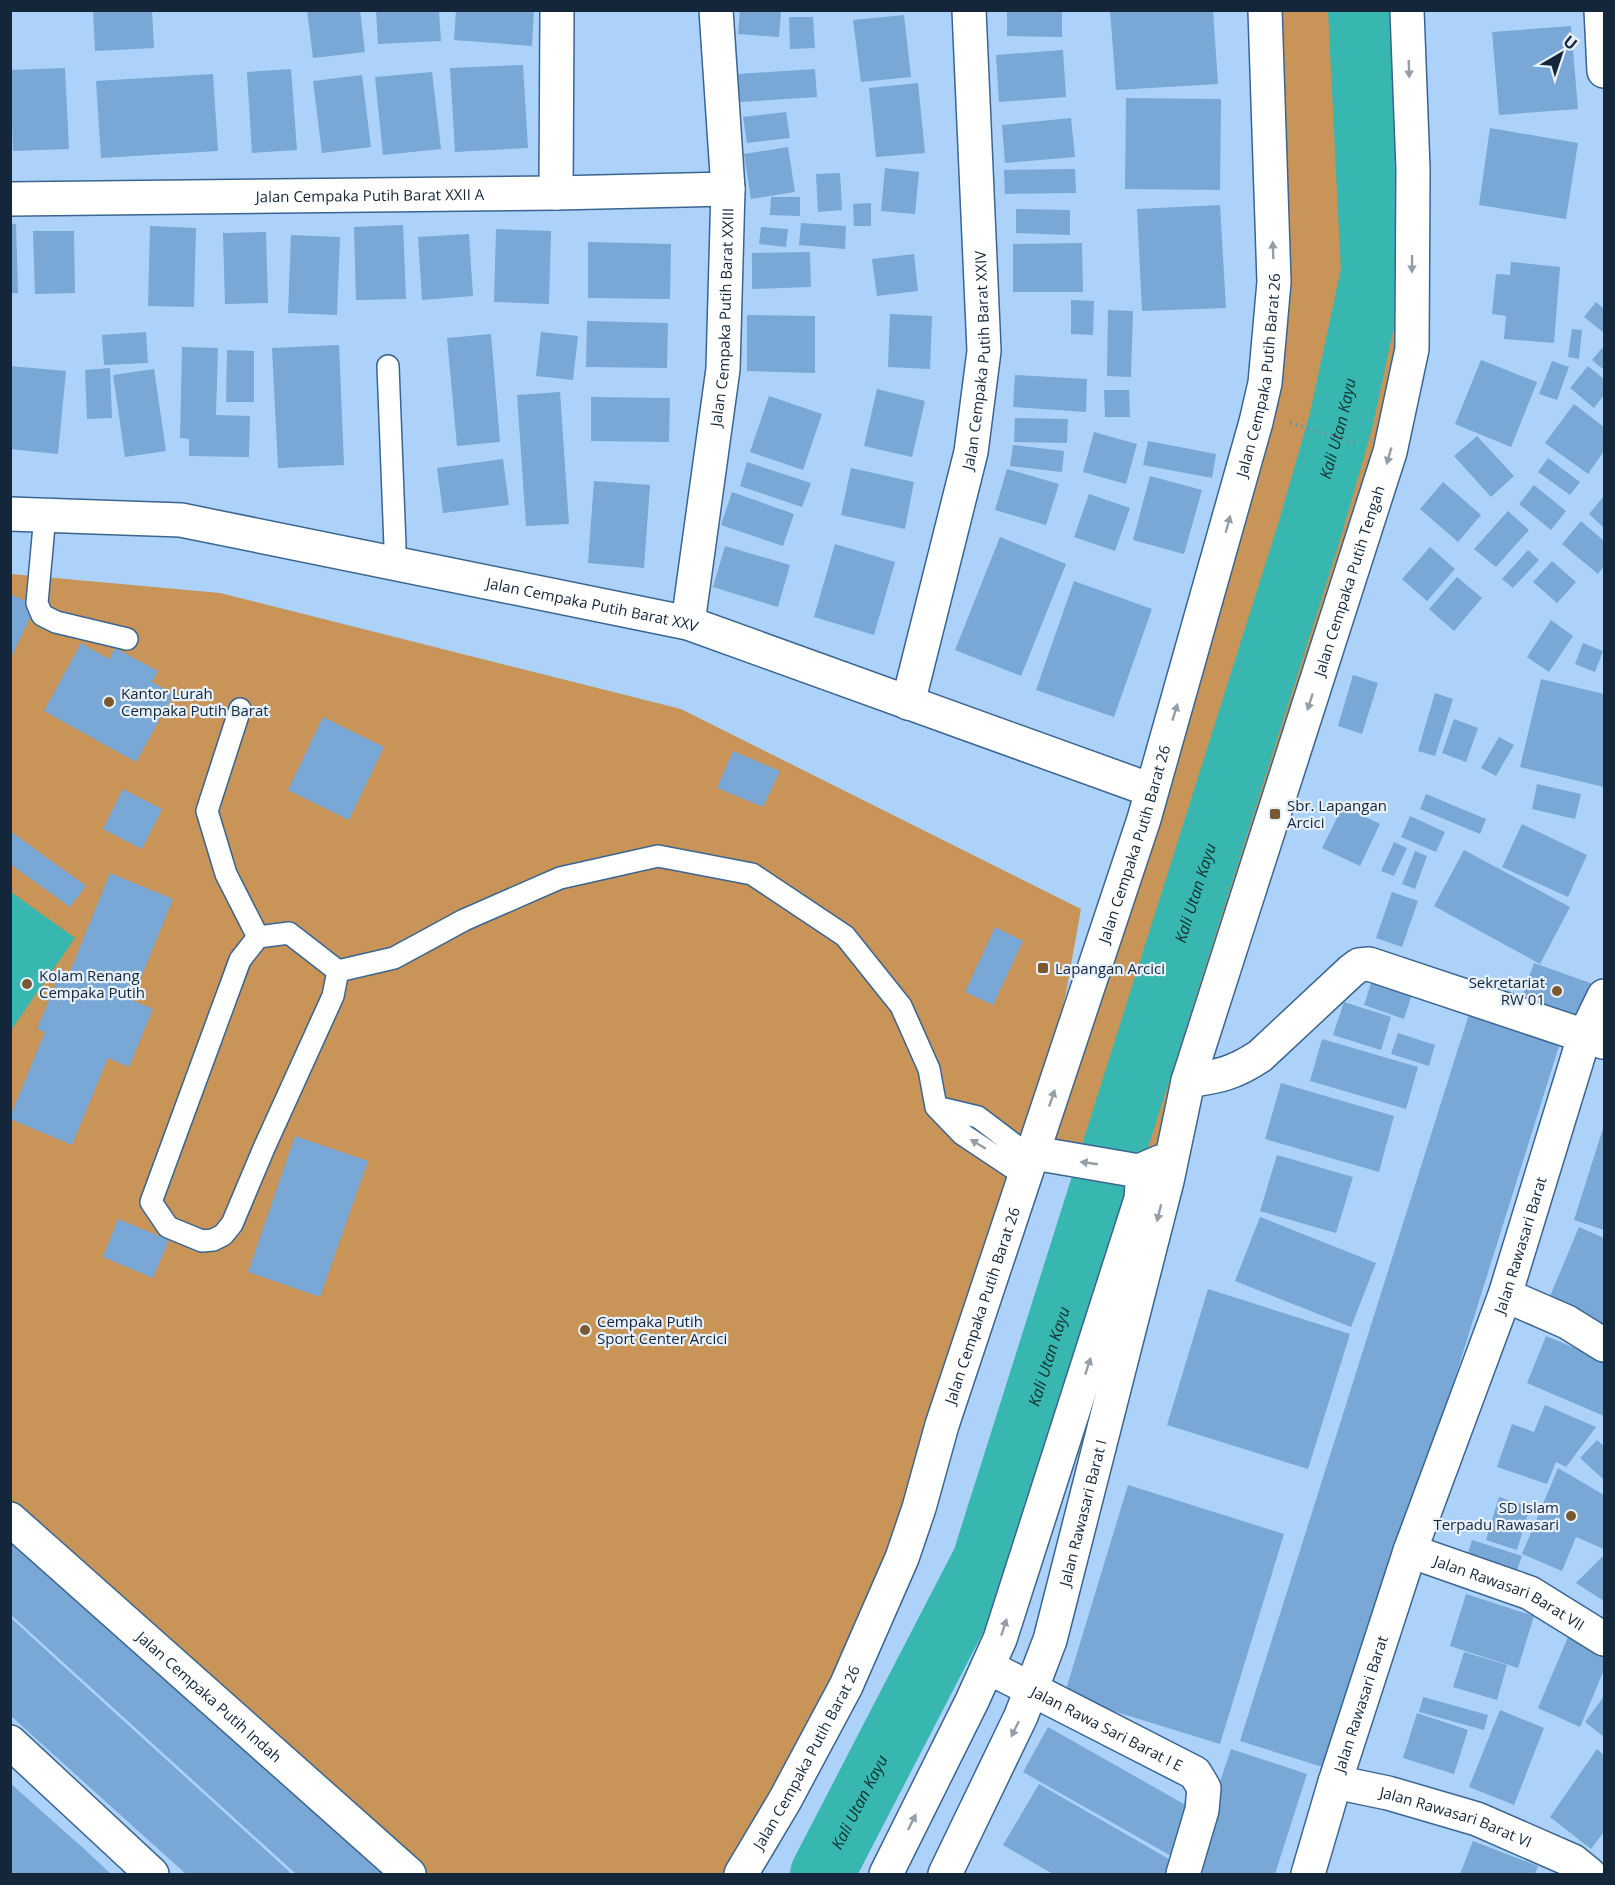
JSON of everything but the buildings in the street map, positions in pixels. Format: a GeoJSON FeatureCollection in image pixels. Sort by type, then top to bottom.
{"type":"FeatureCollection","features":[{"type":"Feature","properties":{"kind":"street"},"geometry":{"type":"LineString","coordinates":[[556,193],[557,10]]}},
{"type":"Feature","properties":{"kind":"street","name":"Jalan Cempaka Putih Barat XXIII"},"geometry":{"type":"LineString","coordinates":[[688,623],[723,369],[728,189],[716,10]]}},
{"type":"Feature","properties":{"kind":"street","name":"Jalan Cempaka Putih Barat XXIV"},"geometry":{"type":"LineString","coordinates":[[908,703],[971,452],[984,351],[969,10]]}},
{"type":"Feature","properties":{"kind":"street","name":"Jalan Cempaka Putih Barat 26"},"geometry":{"type":"LineString","coordinates":[[741,1875],[785,1800],[846,1686],[902,1558],[919,1508],[942,1425],[1036,1161],[1113,911],[1144,819],[1195,644],[1264,383],[1274,282],[1266,10]]}},
{"type":"Feature","properties":{"kind":"street","name":"Jalan Cempaka Putih Tengah"},"geometry":{"type":"LineString","coordinates":[[1177,1136],[1188,1081],[1390,452],[1412,350],[1413,169],[1407,10]]}},
{"type":"Feature","properties":{"kind":"street"},"geometry":{"type":"LineString","coordinates":[[1601,10],[1605,71]]}},
{"type":"Feature","properties":{"kind":"street","name":"Jalan Cempaka Putih Barat XXII A"},"geometry":{"type":"LineString","coordinates":[[10,199],[728,189]]}},
{"type":"Feature","properties":{"kind":"street","name":"Jalan Cempaka Putih Barat XXV"},"geometry":{"type":"LineString","coordinates":[[10,514],[181,520],[688,623],[1151,790]]}},
{"type":"Feature","properties":{"kind":"street"},"geometry":{"type":"LineString","coordinates":[[1188,1081],[1223,1076],[1244,1067],[1260,1056],[1359,965],[1369,964],[1594,1040]]}},
{"type":"Feature","properties":{"kind":"street","name":"Jalan Rawasari Barat"},"geometry":{"type":"LineString","coordinates":[[1308,1875],[1335,1782],[1410,1551],[1505,1295],[1594,1040],[1605,996]]}},
{"type":"Feature","properties":{"kind":"street"},"geometry":{"type":"LineString","coordinates":[[1036,1161],[1131,1170],[1157,1165],[1165,1158],[1177,1136]]}},
{"type":"Feature","properties":{"kind":"street","name":"Jalan Rawasari Barat I"},"geometry":{"type":"LineString","coordinates":[[945,1875],[1021,1716],[1050,1640],[1177,1136]]}},
{"type":"Feature","properties":{"kind":"street"},"geometry":{"type":"LineString","coordinates":[[886,1875],[1000,1639],[1141,1199],[1142,1184],[1131,1170]]}},
{"type":"Feature","properties":{"kind":"street"},"geometry":{"type":"LineString","coordinates":[[1505,1295],[1567,1322],[1605,1345]]}},
{"type":"Feature","properties":{"kind":"street"},"geometry":{"type":"LineString","coordinates":[[1071,1421],[1104,1432]]}},
{"type":"Feature","properties":{"kind":"street","name":"Jalan Cempaka Putih Indah"},"geometry":{"type":"LineString","coordinates":[[10,1519],[409,1875]]}},
{"type":"Feature","properties":{"kind":"street","name":"Jalan Rawasari Barat VII"},"geometry":{"type":"LineString","coordinates":[[1410,1551],[1530,1593],[1605,1639]]}},
{"type":"Feature","properties":{"kind":"street","name":"Jalan Rawa Sari Barat I E"},"geometry":{"type":"LineString","coordinates":[[988,1667],[1196,1773],[1204,1788],[1202,1810],[1182,1875]]}},
{"type":"Feature","properties":{"kind":"street"},"geometry":{"type":"LineString","coordinates":[[10,1742],[152,1875]]}},
{"type":"Feature","properties":{"kind":"street","name":"Jalan Rawasari Barat VI"},"geometry":{"type":"LineString","coordinates":[[1335,1782],[1388,1793],[1477,1819],[1574,1870]]}},
{"type":"Feature","properties":{"kind":"lane"},"geometry":{"type":"LineString","coordinates":[[388,366],[395,546],[393,562]]}},
{"type":"Feature","properties":{"kind":"lane"},"geometry":{"type":"LineString","coordinates":[[45,515],[37,603],[42,615],[56,622],[127,639]]}},
{"type":"Feature","properties":{"kind":"lane"},"geometry":{"type":"LineString","coordinates":[[240,710],[207,811],[226,874],[258,937]]}},
{"type":"Feature","properties":{"kind":"lane"},"geometry":{"type":"LineString","coordinates":[[338,971],[394,958],[464,920],[571,875],[658,856],[752,874],[845,936],[901,1006],[929,1069],[936,1107],[962,1134],[1036,1161]]}},
{"type":"Feature","properties":{"kind":"lane"},"geometry":{"type":"LineString","coordinates":[[289,933],[338,971],[333,996],[232,1224],[224,1235],[213,1240],[202,1241],[168,1227],[151,1202],[240,960],[258,937],[289,933]]}},
{"type":"Feature","properties":{"kind":"path"},"geometry":{"type":"LineString","coordinates":[[1300,426],[1357,443]]}},
{"type":"Feature","properties":{"kind":"shaded area"},"geometry":{"type":"Polygon","coordinates":[[[1265,11],[1406,11],[1405,342],[1382,445],[1159,1163],[1037,1152],[1256,422],[1265,11]]]}},
{"type":"Feature","properties":{"kind":"shaded area"},"geometry":{"type":"Polygon","coordinates":[[[11,574],[220,593],[681,709],[1081,909],[1066,993],[1025,1157],[910,1509],[836,1681],[728,1874],[420,1874],[11,1510],[11,574]]]}},
{"type":"Feature","properties":{"kind":"shaded area","name":"Kolam Renang Cempaka Putih"},"geometry":{"type":"Polygon","coordinates":[[[11,892],[75,938],[11,1030],[11,892]]]}},
{"type":"Feature","properties":{"kind":"waterway","name":"Kali Utan Kayu"},"geometry":{"type":"LineString","coordinates":[[822,1874],[984,1561],[1310,529],[1341,421],[1373,272],[1360,10]]}},
{"type":"Feature","properties":{"kind":"place","name":"Kantor Lurah Cempaka Putih Barat"},"geometry":{"type":"Point","coordinates":[109,702]}},
{"type":"Feature","properties":{"kind":"place","name":"Sbr. Lapangan Arcici"},"geometry":{"type":"Point","coordinates":[1275,814]}},
{"type":"Feature","properties":{"kind":"place","name":"Lapangan Arcici"},"geometry":{"type":"Point","coordinates":[1043,968]}},
{"type":"Feature","properties":{"kind":"place","name":"Kolam Renang Cempaka Putih"},"geometry":{"type":"Point","coordinates":[27,984]}},
{"type":"Feature","properties":{"kind":"place","name":"Sekretariat RW 01"},"geometry":{"type":"Point","coordinates":[1557,991]}},
{"type":"Feature","properties":{"kind":"place","name":"Cempaka Putih Sport Center Arcici"},"geometry":{"type":"Point","coordinates":[585,1330]}},
{"type":"Feature","properties":{"kind":"place","name":"SD Islam Terpadu Rawasari"},"geometry":{"type":"Point","coordinates":[1571,1516]}}]}
